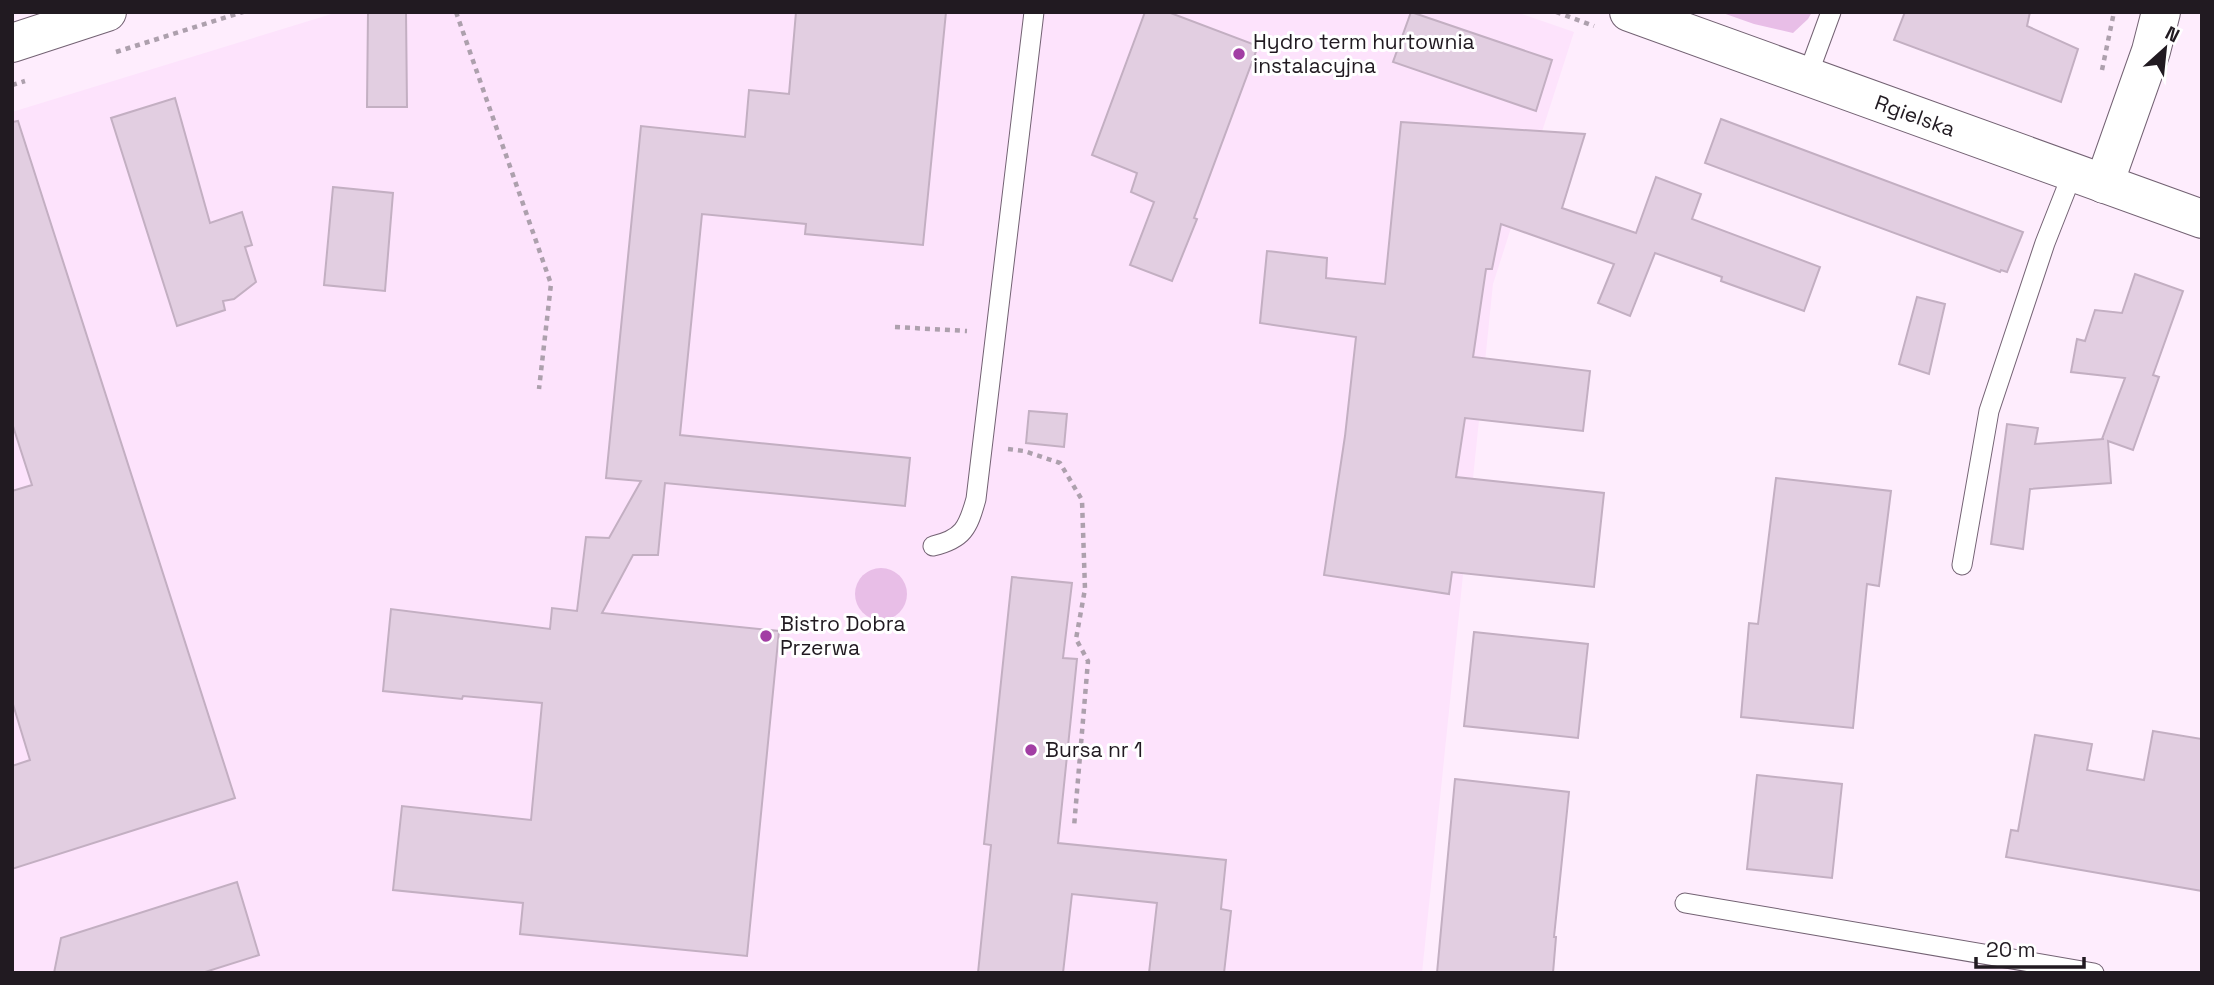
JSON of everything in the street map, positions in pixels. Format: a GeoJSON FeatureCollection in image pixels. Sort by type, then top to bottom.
{"type":"FeatureCollection","features":[{"type":"Feature","properties":{"kind":"street"},"geometry":{"type":"LineString","coordinates":[[12,43],[107,12]]}},
{"type":"Feature","properties":{"kind":"street","name":"Rgielska"},"geometry":{"type":"LineString","coordinates":[[1629,12],[2202,219]]}},
{"type":"Feature","properties":{"kind":"street"},"geometry":{"type":"LineString","coordinates":[[2088,178],[2151,51],[2161,12]]}},
{"type":"Feature","properties":{"kind":"lane"},"geometry":{"type":"LineString","coordinates":[[933,545],[953,541],[964,530],[976,499],[1034,12]]}},
{"type":"Feature","properties":{"kind":"lane"},"geometry":{"type":"LineString","coordinates":[[1807,77],[1831,12]]}},
{"type":"Feature","properties":{"kind":"lane"},"geometry":{"type":"LineString","coordinates":[[1962,565],[1989,411],[2045,243],[2088,178]]}},
{"type":"Feature","properties":{"kind":"lane"},"geometry":{"type":"LineString","coordinates":[[1685,903],[2094,973]]}},
{"type":"Feature","properties":{"kind":"path"},"geometry":{"type":"LineString","coordinates":[[104,56],[243,12]]}},
{"type":"Feature","properties":{"kind":"path"},"geometry":{"type":"LineString","coordinates":[[456,12],[551,284],[539,390]]}},
{"type":"Feature","properties":{"kind":"path"},"geometry":{"type":"LineString","coordinates":[[12,85],[25,81]]}},
{"type":"Feature","properties":{"kind":"path"},"geometry":{"type":"LineString","coordinates":[[895,327],[996,333]]}},
{"type":"Feature","properties":{"kind":"path"},"geometry":{"type":"LineString","coordinates":[[983,446],[1024,451],[1060,463],[1082,500],[1085,589],[1076,639],[1088,661],[1074,827]]}},
{"type":"Feature","properties":{"kind":"shaded area"},"geometry":{"type":"Polygon","coordinates":[[[338,12],[1516,12],[1574,32],[1493,284],[1422,973],[12,973],[12,112],[338,12]]]}},
{"type":"Feature","properties":{"kind":"shaded area"},"geometry":{"type":"Polygon","coordinates":[[[1720,12],[1812,12],[1793,33],[1754,24],[1720,12]]]}},
{"type":"Feature","properties":{"kind":"shaded area"},"geometry":{"type":"Polygon","coordinates":[[[881,568],[891,570],[899,576],[905,584],[905,604],[899,612],[891,618],[881,620],[871,618],[863,612],[857,604],[855,594],[857,584],[863,576],[871,570],[881,568]]]}},
{"type":"Feature","properties":{"kind":"building"},"geometry":{"type":"Polygon","coordinates":[[[368,12],[406,12],[407,107],[367,107],[368,12]]]}},
{"type":"Feature","properties":{"kind":"building"},"geometry":{"type":"Polygon","coordinates":[[[796,12],[946,12],[923,245],[805,234],[806,224],[702,214],[680,435],[910,458],[905,506],[665,483],[658,555],[633,555],[602,613],[779,631],[747,956],[520,934],[523,903],[393,890],[402,806],[531,820],[542,703],[383,691],[391,609],[550,629],[552,608],[577,611],[586,537],[609,538],[641,481],[606,478],[641,126],[745,137],[749,90],[789,94],[796,12]]]}},
{"type":"Feature","properties":{"kind":"building"},"geometry":{"type":"Polygon","coordinates":[[[1145,12],[1168,12],[1258,46],[1194,218],[1197,219],[1172,281],[1130,265],[1154,202],[1131,192],[1137,173],[1092,155],[1145,12]]]}},
{"type":"Feature","properties":{"kind":"building"},"geometry":{"type":"Polygon","coordinates":[[[1411,12],[1552,60],[1536,111],[1393,62],[1411,12]]]}},
{"type":"Feature","properties":{"kind":"building"},"geometry":{"type":"Polygon","coordinates":[[[1905,12],[2030,12],[2027,26],[2078,49],[2061,102],[1894,40],[1905,12]]]}},
{"type":"Feature","properties":{"kind":"building"},"geometry":{"type":"Polygon","coordinates":[[[175,98],[210,223],[242,212],[252,245],[245,247],[256,282],[234,299],[223,301],[225,310],[177,326],[111,118],[175,98]]]}},
{"type":"Feature","properties":{"kind":"building"},"geometry":{"type":"Polygon","coordinates":[[[1721,119],[2023,232],[2007,272],[2000,272],[1705,163],[1721,119]]]}},
{"type":"Feature","properties":{"kind":"building"},"geometry":{"type":"Polygon","coordinates":[[[18,121],[235,798],[12,869],[12,766],[30,760],[12,701],[12,491],[32,485],[12,423],[12,122],[18,121]]]}},
{"type":"Feature","properties":{"kind":"building"},"geometry":{"type":"Polygon","coordinates":[[[1401,122],[1585,134],[1562,208],[1636,233],[1656,177],[1701,194],[1692,219],[1820,267],[1804,311],[1721,281],[1722,277],[1655,253],[1630,316],[1598,303],[1614,264],[1501,224],[1492,269],[1486,269],[1473,357],[1590,371],[1583,431],[1465,418],[1456,477],[1604,493],[1594,587],[1452,572],[1449,594],[1324,575],[1345,436],[1356,337],[1260,323],[1267,251],[1327,258],[1326,278],[1385,284],[1401,122]]]}},
{"type":"Feature","properties":{"kind":"building"},"geometry":{"type":"Polygon","coordinates":[[[333,187],[393,193],[385,291],[324,285],[333,187]]]}},
{"type":"Feature","properties":{"kind":"building"},"geometry":{"type":"Polygon","coordinates":[[[2135,274],[2183,291],[2153,375],[2159,377],[2133,450],[2108,441],[2111,483],[2030,489],[2023,549],[1991,544],[2007,424],[2038,428],[2035,444],[2104,439],[2125,378],[2071,372],[2077,339],[2085,341],[2095,310],[2122,313],[2135,274]]]}},
{"type":"Feature","properties":{"kind":"building"},"geometry":{"type":"Polygon","coordinates":[[[1917,297],[1945,304],[1929,374],[1899,364],[1917,297]]]}},
{"type":"Feature","properties":{"kind":"building"},"geometry":{"type":"Polygon","coordinates":[[[1029,411],[1067,414],[1064,447],[1026,443],[1029,411]]]}},
{"type":"Feature","properties":{"kind":"building"},"geometry":{"type":"Polygon","coordinates":[[[1776,478],[1891,491],[1879,586],[1867,584],[1853,728],[1741,717],[1749,623],[1758,624],[1776,478]]]}},
{"type":"Feature","properties":{"kind":"building","name":"Bursa nr 1"},"geometry":{"type":"Polygon","coordinates":[[[1012,577],[1072,583],[1063,658],[1077,659],[1058,843],[1226,860],[1221,909],[1231,911],[1224,973],[1149,973],[1157,903],[1072,894],[1063,973],[978,973],[991,845],[984,844],[1012,577]]]}},
{"type":"Feature","properties":{"kind":"building"},"geometry":{"type":"Polygon","coordinates":[[[1474,632],[1588,644],[1578,738],[1464,726],[1474,632]]]}},
{"type":"Feature","properties":{"kind":"building"},"geometry":{"type":"Polygon","coordinates":[[[2153,731],[2202,739],[2202,891],[2006,857],[2011,830],[2018,831],[2035,735],[2092,744],[2087,770],[2144,780],[2153,731]]]}},
{"type":"Feature","properties":{"kind":"building"},"geometry":{"type":"Polygon","coordinates":[[[1757,775],[1842,784],[1832,878],[1747,869],[1757,775]]]}},
{"type":"Feature","properties":{"kind":"building"},"geometry":{"type":"Polygon","coordinates":[[[1455,779],[1569,792],[1554,937],[1553,973],[1437,973],[1455,779]]]}},
{"type":"Feature","properties":{"kind":"building"},"geometry":{"type":"Polygon","coordinates":[[[237,882],[259,955],[202,973],[54,973],[61,938],[237,882]]]}},
{"type":"Feature","properties":{"kind":"place","name":"Hydro term hurtownia instalacyjna"},"geometry":{"type":"Point","coordinates":[1239,54]}},
{"type":"Feature","properties":{"kind":"place","name":"Bistro Dobra Przerwa"},"geometry":{"type":"Point","coordinates":[766,636]}},
{"type":"Feature","properties":{"kind":"place","name":"Bursa nr 1"},"geometry":{"type":"Point","coordinates":[1031,750]}}]}
